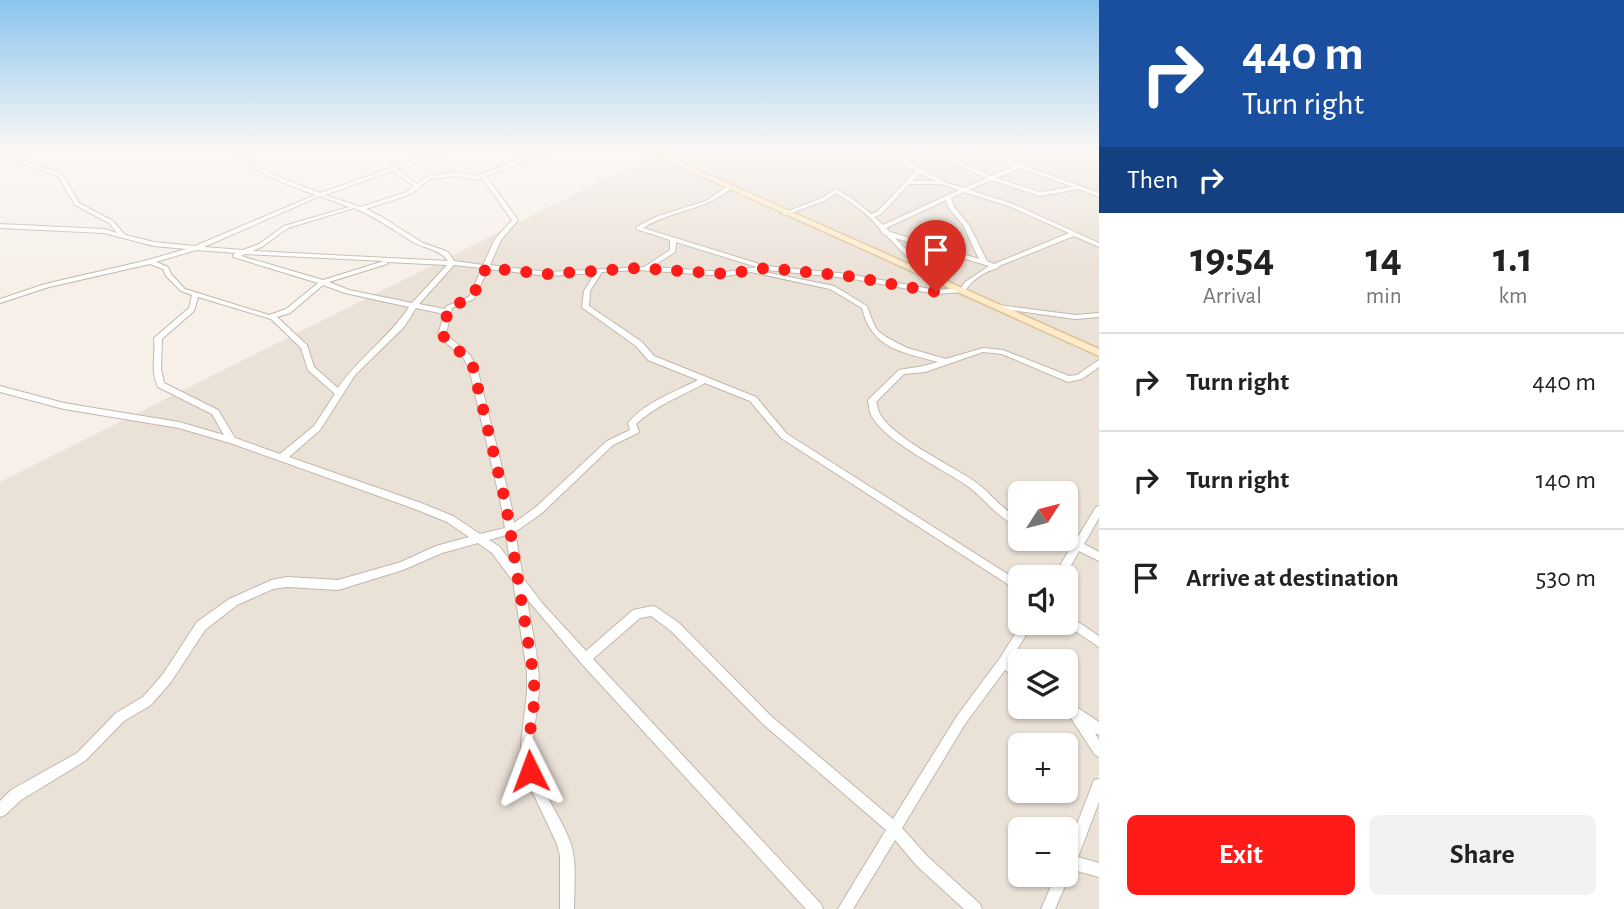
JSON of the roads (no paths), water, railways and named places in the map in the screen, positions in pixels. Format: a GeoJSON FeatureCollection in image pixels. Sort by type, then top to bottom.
{"type":"FeatureCollection","features":[{"type":"Feature","properties":{"kind":"street"},"geometry":{"type":"LineString","coordinates":[[70,191],[77,204],[111,222],[122,234]]}},
{"type":"Feature","properties":{"kind":"street"},"geometry":{"type":"LineString","coordinates":[[307,191],[357,208],[422,245],[445,253],[452,263]]}},
{"type":"Feature","properties":{"kind":"street"},"geometry":{"type":"LineString","coordinates":[[0,300],[65,280],[151,262],[201,246],[330,191]]}},
{"type":"Feature","properties":{"kind":"street"},"geometry":{"type":"LineString","coordinates":[[409,191],[284,228],[261,244],[235,256],[323,282],[347,292],[447,312]]}},
{"type":"Feature","properties":{"kind":"street"},"geometry":{"type":"LineString","coordinates":[[496,191],[516,216],[498,239],[472,298],[449,307],[442,335],[472,363],[511,530],[535,697],[527,754],[530,771],[564,844],[567,856],[567,909]]}},
{"type":"Feature","properties":{"kind":"street"},"geometry":{"type":"LineString","coordinates":[[724,191],[710,202],[661,217],[638,228],[766,268],[848,276],[936,292],[962,290]]}},
{"type":"Feature","properties":{"kind":"street"},"geometry":{"type":"LineString","coordinates":[[735,191],[1099,353]]}},
{"type":"Feature","properties":{"kind":"street"},"geometry":{"type":"LineString","coordinates":[[784,214],[824,199],[835,191]]}},
{"type":"Feature","properties":{"kind":"street"},"geometry":{"type":"LineString","coordinates":[[837,191],[871,216],[918,265],[918,271]]}},
{"type":"Feature","properties":{"kind":"street"},"geometry":{"type":"LineString","coordinates":[[871,216],[879,214],[893,201],[897,191]]}},
{"type":"Feature","properties":{"kind":"street"},"geometry":{"type":"LineString","coordinates":[[883,231],[962,191]]}},
{"type":"Feature","properties":{"kind":"street"},"geometry":{"type":"LineString","coordinates":[[970,191],[1034,214],[1099,245]]}},
{"type":"Feature","properties":{"kind":"street"},"geometry":{"type":"LineString","coordinates":[[1032,191],[1040,194],[1056,191]]}},
{"type":"Feature","properties":{"kind":"street"},"geometry":{"type":"LineString","coordinates":[[1034,214],[1031,202],[1040,194]]}},
{"type":"Feature","properties":{"kind":"street"},"geometry":{"type":"LineString","coordinates":[[948,197],[951,207],[966,225],[984,262]]}},
{"type":"Feature","properties":{"kind":"street"},"geometry":{"type":"LineString","coordinates":[[0,226],[33,225],[74,232],[122,234],[154,244],[201,246],[241,253],[452,263],[548,274],[645,269],[713,274],[766,268]]}},
{"type":"Feature","properties":{"kind":"street"},"geometry":{"type":"LineString","coordinates":[[883,231],[996,267]]}},
{"type":"Feature","properties":{"kind":"street"},"geometry":{"type":"LineString","coordinates":[[962,290],[966,282],[1020,253],[1073,234]]}},
{"type":"Feature","properties":{"kind":"street"},"geometry":{"type":"LineString","coordinates":[[645,269],[673,251],[673,240]]}},
{"type":"Feature","properties":{"kind":"street"},"geometry":{"type":"LineString","coordinates":[[151,262],[166,268],[168,275],[180,288],[195,295],[257,315],[273,317],[288,311],[323,282],[390,261]]}},
{"type":"Feature","properties":{"kind":"street"},"geometry":{"type":"LineString","coordinates":[[281,458],[317,428],[352,373],[401,325],[414,304],[452,263]]}},
{"type":"Feature","properties":{"kind":"street"},"geometry":{"type":"LineString","coordinates":[[749,271],[843,292],[865,307],[870,327],[880,340],[943,361]]}},
{"type":"Feature","properties":{"kind":"street"},"geometry":{"type":"LineString","coordinates":[[599,272],[587,291],[585,307],[639,344],[651,358],[702,381],[753,399],[784,436],[1008,579]]}},
{"type":"Feature","properties":{"kind":"street"},"geometry":{"type":"LineString","coordinates":[[195,295],[192,309],[158,338],[160,350],[156,377],[161,385],[215,412],[232,440]]}},
{"type":"Feature","properties":{"kind":"street"},"geometry":{"type":"LineString","coordinates":[[999,307],[1075,317],[1099,315]]}},
{"type":"Feature","properties":{"kind":"street"},"geometry":{"type":"LineString","coordinates":[[273,317],[304,347],[311,368],[339,393]]}},
{"type":"Feature","properties":{"kind":"street"},"geometry":{"type":"LineString","coordinates":[[1008,517],[974,486],[888,429],[871,407],[872,401],[895,376],[991,350],[1068,379],[1079,377],[1099,363]]}},
{"type":"Feature","properties":{"kind":"street"},"geometry":{"type":"LineString","coordinates":[[0,810],[16,795],[81,757],[120,717],[147,701],[158,691],[201,626],[233,602],[272,585],[287,582],[338,585],[511,530],[539,510],[610,443],[635,431],[632,423],[637,418],[702,381]]}},
{"type":"Feature","properties":{"kind":"street"},"geometry":{"type":"LineString","coordinates":[[0,389],[64,406],[180,425],[232,440],[418,506],[482,538],[496,550],[538,606],[585,659],[816,909]]}},
{"type":"Feature","properties":{"kind":"street"},"geometry":{"type":"LineString","coordinates":[[1099,510],[1078,544],[1099,557]]}},
{"type":"Feature","properties":{"kind":"street"},"geometry":{"type":"LineString","coordinates":[[585,659],[637,614],[645,611],[660,615],[703,652],[767,720],[893,828],[922,861],[975,909]]}},
{"type":"Feature","properties":{"kind":"street"},"geometry":{"type":"LineString","coordinates":[[1078,627],[1099,642]]}},
{"type":"Feature","properties":{"kind":"street"},"geometry":{"type":"LineString","coordinates":[[845,909],[961,720],[1021,635]]}},
{"type":"Feature","properties":{"kind":"street"},"geometry":{"type":"LineString","coordinates":[[1004,662],[1008,665]]}},
{"type":"Feature","properties":{"kind":"street"},"geometry":{"type":"LineString","coordinates":[[1078,715],[1099,729]]}},
{"type":"Feature","properties":{"kind":"street"},"geometry":{"type":"LineString","coordinates":[[1076,719],[1099,751]]}},
{"type":"Feature","properties":{"kind":"street"},"geometry":{"type":"LineString","coordinates":[[1078,838],[1099,785]]}},
{"type":"Feature","properties":{"kind":"street"},"geometry":{"type":"LineString","coordinates":[[1078,869],[1099,870]]}},
{"type":"Feature","properties":{"kind":"street"},"geometry":{"type":"LineString","coordinates":[[1048,909],[1058,887]]}}]}
